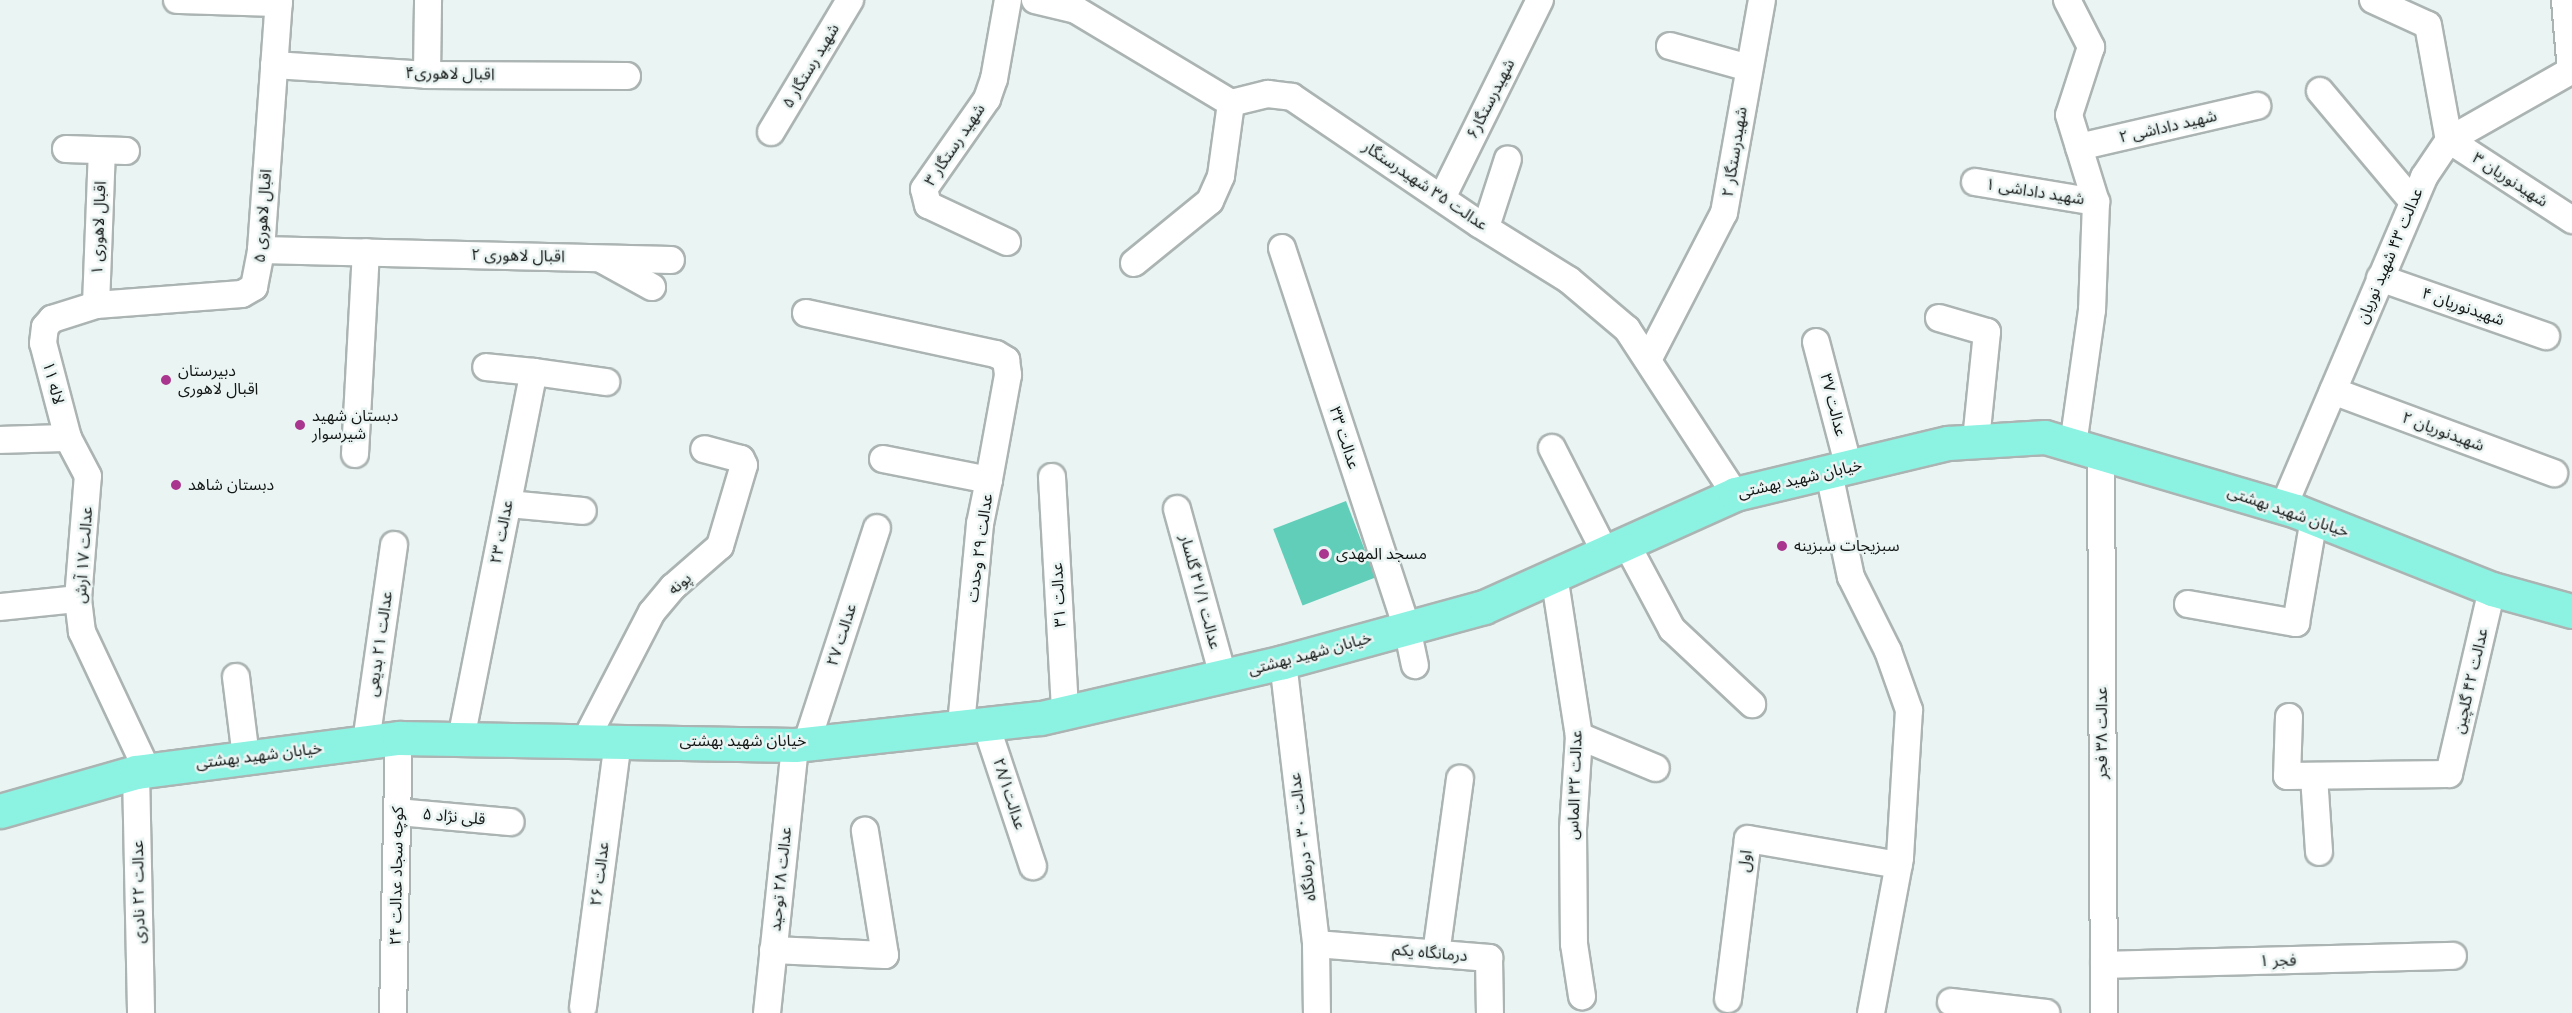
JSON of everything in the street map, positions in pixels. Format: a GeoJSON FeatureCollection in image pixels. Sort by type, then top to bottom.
{"type":"FeatureCollection","features":[{"type":"Feature","properties":{"kind":"main road","name":"خیابان شهید بهشتی"},"geometry":{"type":"LineString","coordinates":[[0,811],[141,771],[399,738],[801,743],[1065,713],[1283,662],[1484,607],[1735,494],[1948,443],[2045,437],[2283,508],[2492,589],[2572,611]]}},
{"type":"Feature","properties":{"kind":"street"},"geometry":{"type":"LineString","coordinates":[[428,0],[428,75]]}},
{"type":"Feature","properties":{"kind":"street","name":"شهید رستگار ۵"},"geometry":{"type":"LineString","coordinates":[[771,132],[850,0]]}},
{"type":"Feature","properties":{"kind":"street","name":"شهید رستگار ۳"},"geometry":{"type":"LineString","coordinates":[[1007,242],[928,205],[924,189],[987,99],[1008,0]]}},
{"type":"Feature","properties":{"kind":"street"},"geometry":{"type":"LineString","coordinates":[[1035,0],[1076,10],[1231,103],[1221,176],[1210,201],[1134,263]]}},
{"type":"Feature","properties":{"kind":"street","name":"شهیدرستگار۶"},"geometry":{"type":"LineString","coordinates":[[1442,198],[1540,0]]}},
{"type":"Feature","properties":{"kind":"street","name":"شهیدرستگار ۲"},"geometry":{"type":"LineString","coordinates":[[1648,360],[1725,213],[1762,0]]}},
{"type":"Feature","properties":{"kind":"street","name":"عدالت ۳۸ فجر"},"geometry":{"type":"LineString","coordinates":[[2067,0],[2091,47],[2069,115],[2096,202],[2087,449],[2104,1013]]}},
{"type":"Feature","properties":{"kind":"street"},"geometry":{"type":"LineString","coordinates":[[2373,0],[2428,25],[2449,140]]}},
{"type":"Feature","properties":{"kind":"street"},"geometry":{"type":"LineString","coordinates":[[2565,0],[2571,70]]}},
{"type":"Feature","properties":{"kind":"street"},"geometry":{"type":"LineString","coordinates":[[177,7],[279,2]]}},
{"type":"Feature","properties":{"kind":"street","name":"اقبال لاهوری ۵"},"geometry":{"type":"LineString","coordinates":[[45,327],[52,319],[96,305],[242,294],[254,287],[259,279],[279,2]]}},
{"type":"Feature","properties":{"kind":"street"},"geometry":{"type":"LineString","coordinates":[[1670,46],[1749,68]]}},
{"type":"Feature","properties":{"kind":"street","name":"اقبال لاهوری۴"},"geometry":{"type":"LineString","coordinates":[[274,65],[428,75],[627,76]]}},
{"type":"Feature","properties":{"kind":"street","name":"عدالت ۴۳ شهید نوریان"},"geometry":{"type":"LineString","coordinates":[[2283,508],[2424,177],[2449,140],[2571,70]]}},
{"type":"Feature","properties":{"kind":"street"},"geometry":{"type":"LineString","coordinates":[[2320,92],[2413,202]]}},
{"type":"Feature","properties":{"kind":"street","name":"عدالت ۳۵ شهیدرستگار"},"geometry":{"type":"LineString","coordinates":[[1231,103],[1268,94],[1292,98],[1569,280],[1627,329],[1735,494]]}},
{"type":"Feature","properties":{"kind":"street","name":"شهید داداشی ۲"},"geometry":{"type":"LineString","coordinates":[[2079,147],[2257,106]]}},
{"type":"Feature","properties":{"kind":"street","name":"شهیدنوریان ۳"},"geometry":{"type":"LineString","coordinates":[[2449,140],[2572,220]]}},
{"type":"Feature","properties":{"kind":"street","name":"اقبال لاهوری ۱"},"geometry":{"type":"LineString","coordinates":[[66,148],[114,151],[96,305]]}},
{"type":"Feature","properties":{"kind":"street"},"geometry":{"type":"LineString","coordinates":[[1486,227],[1508,159]]}},
{"type":"Feature","properties":{"kind":"street","name":"شهید داداشی ۱"},"geometry":{"type":"LineString","coordinates":[[1975,182],[2096,202]]}},
{"type":"Feature","properties":{"kind":"street","name":"عدالت ۳۳"},"geometry":{"type":"LineString","coordinates":[[1282,248],[1407,628],[1415,665]]}},
{"type":"Feature","properties":{"kind":"street","name":"اقبال لاهوری ۲"},"geometry":{"type":"LineString","coordinates":[[261,250],[671,260]]}},
{"type":"Feature","properties":{"kind":"street"},"geometry":{"type":"LineString","coordinates":[[355,454],[366,252]]}},
{"type":"Feature","properties":{"kind":"street"},"geometry":{"type":"LineString","coordinates":[[601,258],[652,287]]}},
{"type":"Feature","properties":{"kind":"street","name":"شهیدنوریان ۴"},"geometry":{"type":"LineString","coordinates":[[2380,278],[2546,336]]}},
{"type":"Feature","properties":{"kind":"street"},"geometry":{"type":"LineString","coordinates":[[806,313],[996,354],[1006,360],[1008,375],[989,480]]}},
{"type":"Feature","properties":{"kind":"street"},"geometry":{"type":"LineString","coordinates":[[1939,318],[1987,332],[1976,441]]}},
{"type":"Feature","properties":{"kind":"street","name":"لاله ۱۱"},"geometry":{"type":"LineString","coordinates":[[45,327],[43,343],[68,438]]}},
{"type":"Feature","properties":{"kind":"street","name":"عدالت ۳۷"},"geometry":{"type":"LineString","coordinates":[[1816,342],[1839,470],[1851,577],[1888,651],[1909,710],[1899,865],[1871,1013]]}},
{"type":"Feature","properties":{"kind":"street"},"geometry":{"type":"LineString","coordinates":[[486,368],[606,382]]}},
{"type":"Feature","properties":{"kind":"street","name":"عدالت ۲۳"},"geometry":{"type":"LineString","coordinates":[[461,739],[534,372]]}},
{"type":"Feature","properties":{"kind":"street","name":"شهیدنوریان ۲"},"geometry":{"type":"LineString","coordinates":[[2333,391],[2554,473]]}},
{"type":"Feature","properties":{"kind":"street"},"geometry":{"type":"LineString","coordinates":[[0,440],[68,438]]}},
{"type":"Feature","properties":{"kind":"street","name":"عدالت ۱۷ آرش"},"geometry":{"type":"LineString","coordinates":[[68,438],[88,476],[78,599],[82,632],[141,771]]}},
{"type":"Feature","properties":{"kind":"street"},"geometry":{"type":"LineString","coordinates":[[1552,448],[1672,629],[1752,704]]}},
{"type":"Feature","properties":{"kind":"street","name":"پونه"},"geometry":{"type":"LineString","coordinates":[[585,741],[652,612],[673,587],[720,546],[744,465],[741,459],[704,449]]}},
{"type":"Feature","properties":{"kind":"street","name":"عدالت ۲۹ وحدت"},"geometry":{"type":"LineString","coordinates":[[883,459],[989,480],[980,524],[973,723]]}},
{"type":"Feature","properties":{"kind":"street","name":"عدالت ۳۱"},"geometry":{"type":"LineString","coordinates":[[1052,477],[1065,713]]}},
{"type":"Feature","properties":{"kind":"street"},"geometry":{"type":"LineString","coordinates":[[508,504],[583,511]]}},
{"type":"Feature","properties":{"kind":"street","name":"عدالت ۳۱/۱ گلسار"},"geometry":{"type":"LineString","coordinates":[[1177,509],[1223,676]]}},
{"type":"Feature","properties":{"kind":"street"},"geometry":{"type":"LineString","coordinates":[[2188,604],[2296,623],[2314,519]]}},
{"type":"Feature","properties":{"kind":"street","name":"عدالت ۲۷"},"geometry":{"type":"LineString","coordinates":[[801,743],[877,528]]}},
{"type":"Feature","properties":{"kind":"street","name":"عدالت ۲۱ بدیعی"},"geometry":{"type":"LineString","coordinates":[[366,742],[394,545]]}},
{"type":"Feature","properties":{"kind":"street","name":"عدالت ۳۲ الماس"},"geometry":{"type":"LineString","coordinates":[[1554,575],[1580,736],[1573,853],[1574,944],[1582,996]]}},
{"type":"Feature","properties":{"kind":"street","name":"عدالت ۴۲ گلچین"},"geometry":{"type":"LineString","coordinates":[[2314,776],[2449,774],[2492,589]]}},
{"type":"Feature","properties":{"kind":"street"},"geometry":{"type":"LineString","coordinates":[[0,607],[78,599]]}},
{"type":"Feature","properties":{"kind":"street","name":"عدالت ۳۰ - درمانگاه"},"geometry":{"type":"LineString","coordinates":[[1283,662],[1316,944],[1317,1013]]}},
{"type":"Feature","properties":{"kind":"street"},"geometry":{"type":"LineString","coordinates":[[236,677],[246,757]]}},
{"type":"Feature","properties":{"kind":"street"},"geometry":{"type":"LineString","coordinates":[[2289,717],[2288,776],[2314,776],[2319,852]]}},
{"type":"Feature","properties":{"kind":"street","name":"عدالت۲۸/۱"},"geometry":{"type":"LineString","coordinates":[[973,723],[1033,866]]}},
{"type":"Feature","properties":{"kind":"street"},"geometry":{"type":"LineString","coordinates":[[1580,736],[1656,768]]}},
{"type":"Feature","properties":{"kind":"street","name":"کوچه سجاد عدالت ۲۴"},"geometry":{"type":"LineString","coordinates":[[393,1013],[399,738]]}},
{"type":"Feature","properties":{"kind":"street","name":"عدالت ۲۶"},"geometry":{"type":"LineString","coordinates":[[583,1007],[618,740]]}},
{"type":"Feature","properties":{"kind":"street","name":"عدالت ۲۸ توحید"},"geometry":{"type":"LineString","coordinates":[[767,1013],[773,950],[801,743]]}},
{"type":"Feature","properties":{"kind":"street","name":"عدالت ۲۲ نادری"},"geometry":{"type":"LineString","coordinates":[[141,771],[141,1013]]}},
{"type":"Feature","properties":{"kind":"street"},"geometry":{"type":"LineString","coordinates":[[1436,954],[1460,779]]}},
{"type":"Feature","properties":{"kind":"street","name":"قلی نژاد ۵"},"geometry":{"type":"LineString","coordinates":[[398,812],[510,822]]}},
{"type":"Feature","properties":{"kind":"street"},"geometry":{"type":"LineString","coordinates":[[773,950],[885,955],[866,831]]}},
{"type":"Feature","properties":{"kind":"street","name":"اول"},"geometry":{"type":"LineString","coordinates":[[1728,999],[1748,839],[1899,865]]}},
{"type":"Feature","properties":{"kind":"street","name":"درمانگاه یکم"},"geometry":{"type":"LineString","coordinates":[[1316,944],[1489,958],[1490,1013]]}},
{"type":"Feature","properties":{"kind":"street","name":"فجر ۱"},"geometry":{"type":"LineString","coordinates":[[2104,965],[2452,956]]}},
{"type":"Feature","properties":{"kind":"street"},"geometry":{"type":"LineString","coordinates":[[1951,1002],[2046,1013]]}},
{"type":"Feature","properties":{"kind":"building","name":"مسجد المهدی"},"geometry":{"type":"Polygon","coordinates":[[[1346,501],[1375,578],[1303,606],[1273,529],[1346,501]]]}},
{"type":"Feature","properties":{"kind":"place","name":"دبیرستان اقبال لاهوری"},"geometry":{"type":"Point","coordinates":[166,380]}},
{"type":"Feature","properties":{"kind":"place","name":"دبستان شهید شیرسوار"},"geometry":{"type":"Point","coordinates":[300,425]}},
{"type":"Feature","properties":{"kind":"place","name":"دبستان شاهد"},"geometry":{"type":"Point","coordinates":[176,485]}},
{"type":"Feature","properties":{"kind":"place","name":"سبزیجات سبزینه"},"geometry":{"type":"Point","coordinates":[1782,546]}},
{"type":"Feature","properties":{"kind":"place","name":"مسجد المهدی"},"geometry":{"type":"Point","coordinates":[1324,554]}}]}
